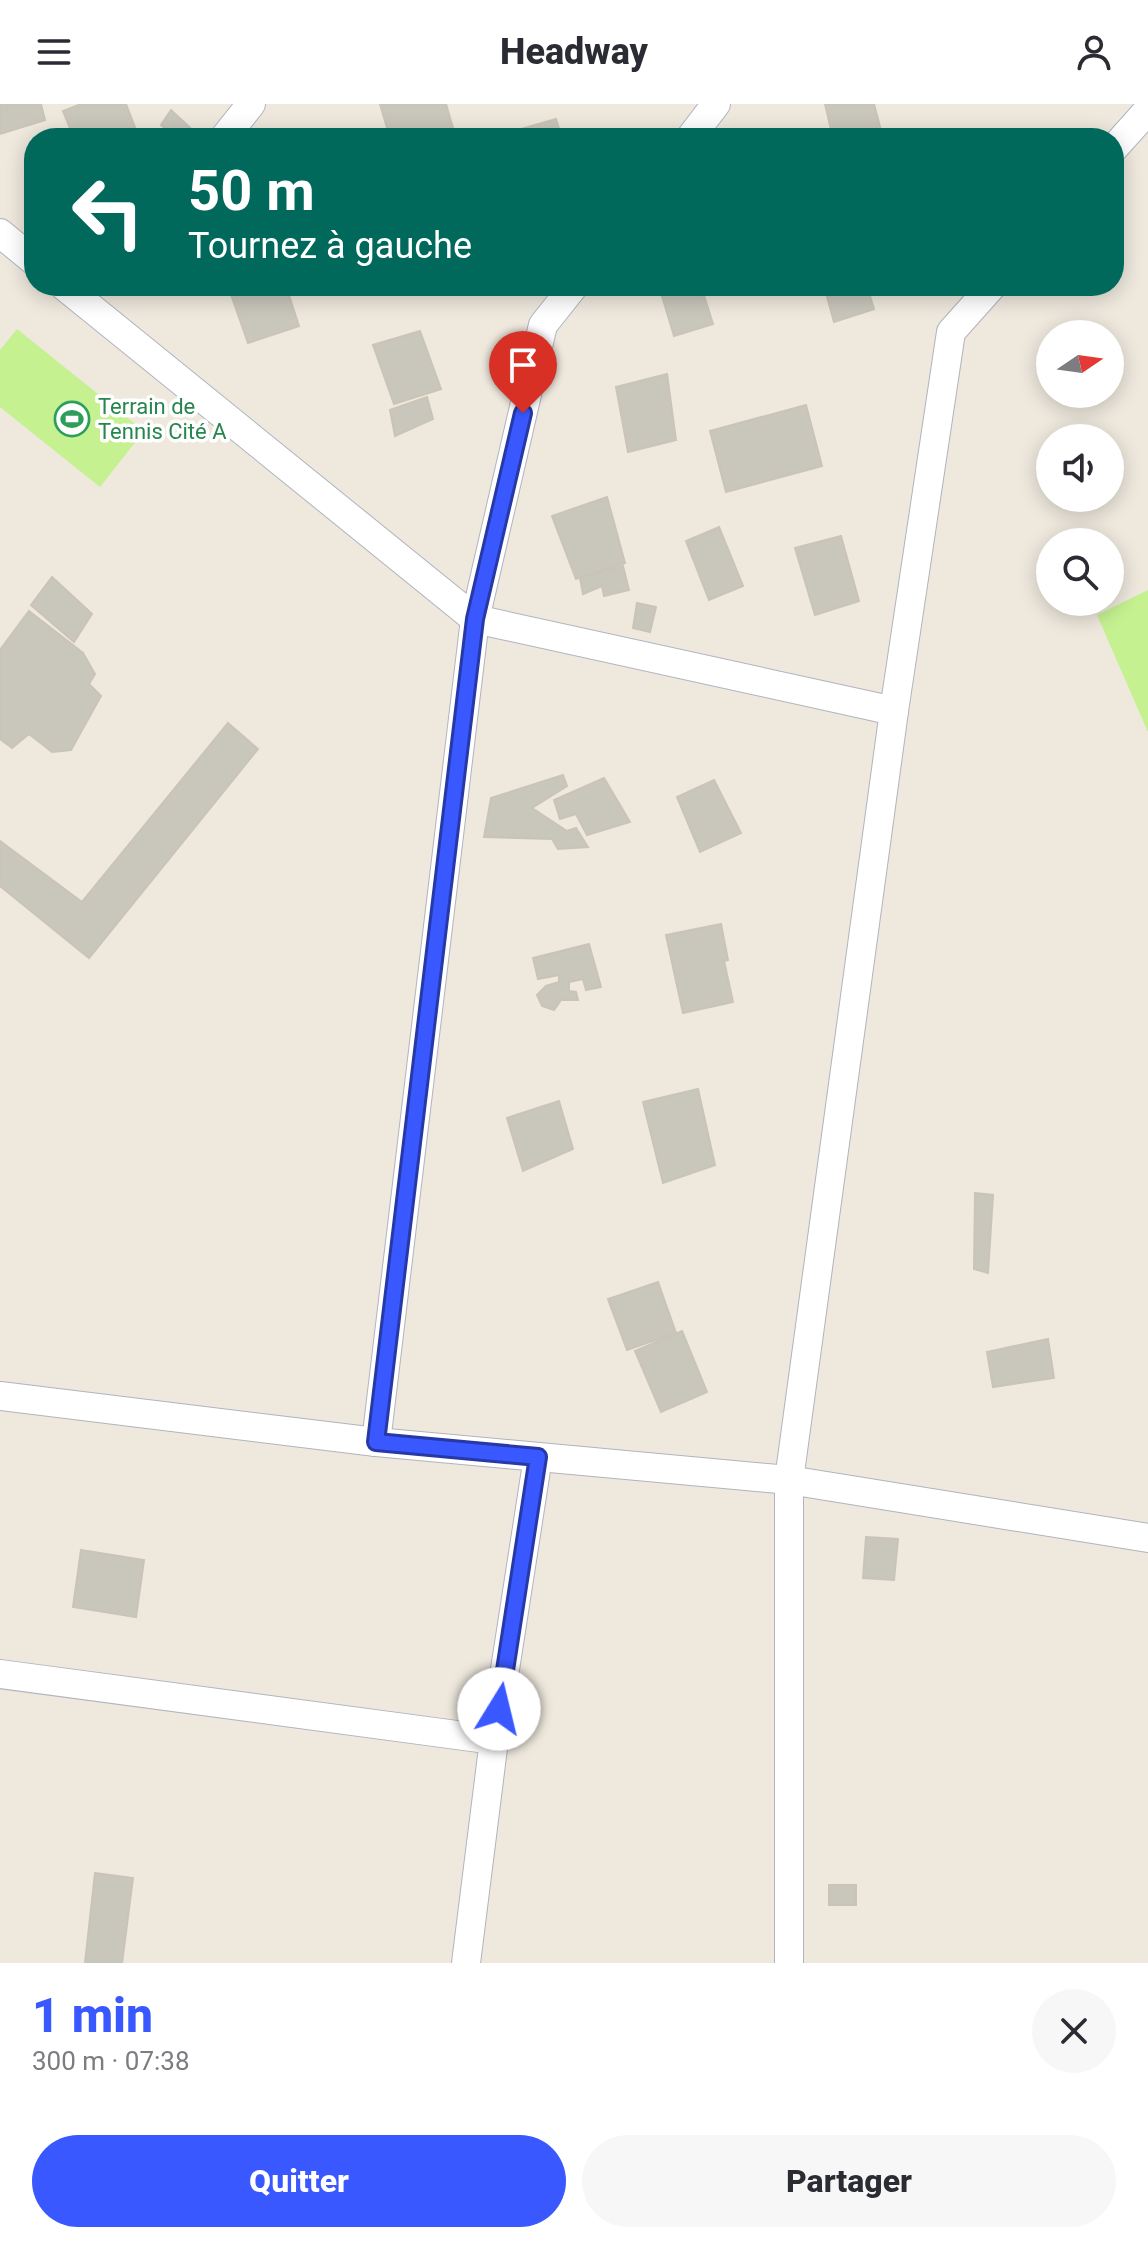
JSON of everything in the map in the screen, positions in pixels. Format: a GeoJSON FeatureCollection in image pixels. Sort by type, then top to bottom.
{"type":"FeatureCollection","features":[{"type":"Feature","properties":{"kind":"street"},"geometry":{"type":"LineString","coordinates":[[232,128],[251,104]]}},
{"type":"Feature","properties":{"kind":"street"},"geometry":{"type":"LineString","coordinates":[[698,128],[716,104]]}},
{"type":"Feature","properties":{"kind":"street"},"geometry":{"type":"LineString","coordinates":[[1124,137],[1148,110]]}},
{"type":"Feature","properties":{"kind":"street"},"geometry":{"type":"LineString","coordinates":[[0,233],[24,253]]}},
{"type":"Feature","properties":{"kind":"street"},"geometry":{"type":"LineString","coordinates":[[95,296],[475,619],[894,711]]}},
{"type":"Feature","properties":{"kind":"street"},"geometry":{"type":"LineString","coordinates":[[376,1442],[475,619],[543,325],[566,296]]}},
{"type":"Feature","properties":{"kind":"street"},"geometry":{"type":"LineString","coordinates":[[789,1963],[789,1480],[894,711],[951,332],[983,296]]}},
{"type":"Feature","properties":{"kind":"street"},"geometry":{"type":"LineString","coordinates":[[0,1396],[376,1442],[789,1480],[1148,1538]]}},
{"type":"Feature","properties":{"kind":"street"},"geometry":{"type":"LineString","coordinates":[[466,1963],[494,1740],[538,1457]]}},
{"type":"Feature","properties":{"kind":"street"},"geometry":{"type":"LineString","coordinates":[[0,1674],[494,1740]]}},
{"type":"Feature","properties":{"kind":"green space","name":"Terrain de Tennis Cité A"},"geometry":{"type":"Polygon","coordinates":[[[17,329],[144,431],[100,487],[0,407],[0,350],[17,329]]]}},
{"type":"Feature","properties":{"kind":"green space"},"geometry":{"type":"Polygon","coordinates":[[[1148,590],[1148,732],[1097,616],[1124,616],[1124,602],[1148,590]]]}},
{"type":"Feature","properties":{"kind":"building"},"geometry":{"type":"Polygon","coordinates":[[[0,104],[41,104],[45,120],[0,134],[0,104]]]}},
{"type":"Feature","properties":{"kind":"building"},"geometry":{"type":"Polygon","coordinates":[[[81,104],[126,104],[135,128],[70,128],[63,111],[81,104]]]}},
{"type":"Feature","properties":{"kind":"building"},"geometry":{"type":"Polygon","coordinates":[[[380,104],[446,104],[453,128],[387,128],[380,104]]]}},
{"type":"Feature","properties":{"kind":"building"},"geometry":{"type":"Polygon","coordinates":[[[825,104],[874,104],[880,128],[831,128],[825,104]]]}},
{"type":"Feature","properties":{"kind":"building"},"geometry":{"type":"Polygon","coordinates":[[[171,110],[190,128],[165,128],[161,125],[171,110]]]}},
{"type":"Feature","properties":{"kind":"building"},"geometry":{"type":"Polygon","coordinates":[[[556,119],[559,128],[524,128],[556,119]]]}},
{"type":"Feature","properties":{"kind":"building"},"geometry":{"type":"Polygon","coordinates":[[[232,296],[289,296],[299,326],[248,343],[232,296]]]}},
{"type":"Feature","properties":{"kind":"building"},"geometry":{"type":"Polygon","coordinates":[[[662,296],[704,296],[713,324],[674,336],[662,296]]]}},
{"type":"Feature","properties":{"kind":"building"},"geometry":{"type":"Polygon","coordinates":[[[827,296],[870,296],[874,309],[834,322],[827,296]]]}},
{"type":"Feature","properties":{"kind":"building"},"geometry":{"type":"Polygon","coordinates":[[[420,331],[441,389],[394,404],[373,345],[420,331]]]}},
{"type":"Feature","properties":{"kind":"building"},"geometry":{"type":"Polygon","coordinates":[[[667,374],[676,440],[628,452],[616,387],[667,374]]]}},
{"type":"Feature","properties":{"kind":"building"},"geometry":{"type":"Polygon","coordinates":[[[427,397],[433,419],[395,436],[390,410],[427,397]]]}},
{"type":"Feature","properties":{"kind":"building"},"geometry":{"type":"Polygon","coordinates":[[[806,405],[822,466],[726,492],[710,431],[806,405]]]}},
{"type":"Feature","properties":{"kind":"building"},"geometry":{"type":"Polygon","coordinates":[[[607,497],[625,563],[576,579],[552,516],[607,497]]]}},
{"type":"Feature","properties":{"kind":"building"},"geometry":{"type":"Polygon","coordinates":[[[719,527],[743,586],[709,600],[686,541],[719,527]]]}},
{"type":"Feature","properties":{"kind":"building"},"geometry":{"type":"Polygon","coordinates":[[[841,536],[859,601],[815,615],[795,548],[841,536]]]}},
{"type":"Feature","properties":{"kind":"building"},"geometry":{"type":"Polygon","coordinates":[[[623,566],[629,590],[604,596],[602,586],[583,594],[580,578],[623,566]]]}},
{"type":"Feature","properties":{"kind":"building"},"geometry":{"type":"Polygon","coordinates":[[[52,577],[92,614],[74,642],[31,605],[52,577]]]}},
{"type":"Feature","properties":{"kind":"building"},"geometry":{"type":"Polygon","coordinates":[[[637,603],[656,607],[650,632],[633,628],[637,603]]]}},
{"type":"Feature","properties":{"kind":"building"},"geometry":{"type":"Polygon","coordinates":[[[29,611],[83,653],[95,674],[89,684],[101,696],[71,750],[52,752],[29,734],[12,748],[0,739],[0,650],[29,611]]]}},
{"type":"Feature","properties":{"kind":"building"},"geometry":{"type":"Polygon","coordinates":[[[228,723],[258,749],[89,958],[0,886],[0,841],[82,902],[228,723]]]}},
{"type":"Feature","properties":{"kind":"building"},"geometry":{"type":"Polygon","coordinates":[[[563,775],[567,786],[532,808],[567,831],[576,828],[588,847],[558,849],[552,839],[484,837],[491,798],[563,775]]]}},
{"type":"Feature","properties":{"kind":"building"},"geometry":{"type":"Polygon","coordinates":[[[604,778],[630,822],[587,835],[576,814],[560,819],[554,800],[604,778]]]}},
{"type":"Feature","properties":{"kind":"building"},"geometry":{"type":"Polygon","coordinates":[[[714,780],[741,833],[700,852],[677,797],[714,780]]]}},
{"type":"Feature","properties":{"kind":"building"},"geometry":{"type":"Polygon","coordinates":[[[721,924],[728,960],[724,961],[733,1002],[683,1013],[666,935],[721,924]]]}},
{"type":"Feature","properties":{"kind":"building"},"geometry":{"type":"Polygon","coordinates":[[[589,944],[601,987],[586,990],[583,979],[569,982],[569,991],[576,992],[578,1000],[561,1000],[554,1010],[542,1006],[537,995],[546,986],[559,982],[559,975],[538,979],[533,958],[589,944]]]}},
{"type":"Feature","properties":{"kind":"building"},"geometry":{"type":"Polygon","coordinates":[[[698,1089],[715,1165],[663,1183],[643,1102],[698,1089]]]}},
{"type":"Feature","properties":{"kind":"building"},"geometry":{"type":"Polygon","coordinates":[[[559,1101],[573,1149],[523,1171],[507,1118],[559,1101]]]}},
{"type":"Feature","properties":{"kind":"building"},"geometry":{"type":"Polygon","coordinates":[[[975,1193],[993,1195],[988,1273],[974,1269],[975,1193]]]}},
{"type":"Feature","properties":{"kind":"building"},"geometry":{"type":"Polygon","coordinates":[[[658,1282],[676,1333],[627,1350],[608,1299],[658,1282]]]}},
{"type":"Feature","properties":{"kind":"building"},"geometry":{"type":"Polygon","coordinates":[[[682,1331],[707,1392],[661,1412],[635,1351],[682,1331]]]}},
{"type":"Feature","properties":{"kind":"building"},"geometry":{"type":"Polygon","coordinates":[[[1048,1339],[1054,1378],[993,1387],[987,1352],[1048,1339]]]}},
{"type":"Feature","properties":{"kind":"building"},"geometry":{"type":"Polygon","coordinates":[[[866,1537],[898,1539],[894,1580],[863,1578],[866,1537]]]}},
{"type":"Feature","properties":{"kind":"building"},"geometry":{"type":"Polygon","coordinates":[[[81,1550],[144,1560],[136,1617],[73,1607],[81,1550]]]}},
{"type":"Feature","properties":{"kind":"building"},"geometry":{"type":"Polygon","coordinates":[[[95,1873],[133,1878],[122,1963],[85,1963],[95,1873]]]}},
{"type":"Feature","properties":{"kind":"building"},"geometry":{"type":"Polygon","coordinates":[[[829,1885],[856,1885],[856,1905],[829,1905],[829,1885]]]}},
{"type":"Feature","properties":{"kind":"place","name":"Terrain de Tennis Cité A"},"geometry":{"type":"Point","coordinates":[72,419]}},
{"type":"Feature","properties":{"kind":"route"},"geometry":{"type":"LineString","coordinates":[[499,1709],[538,1457],[376,1442],[475,619],[523,413]]}}]}
